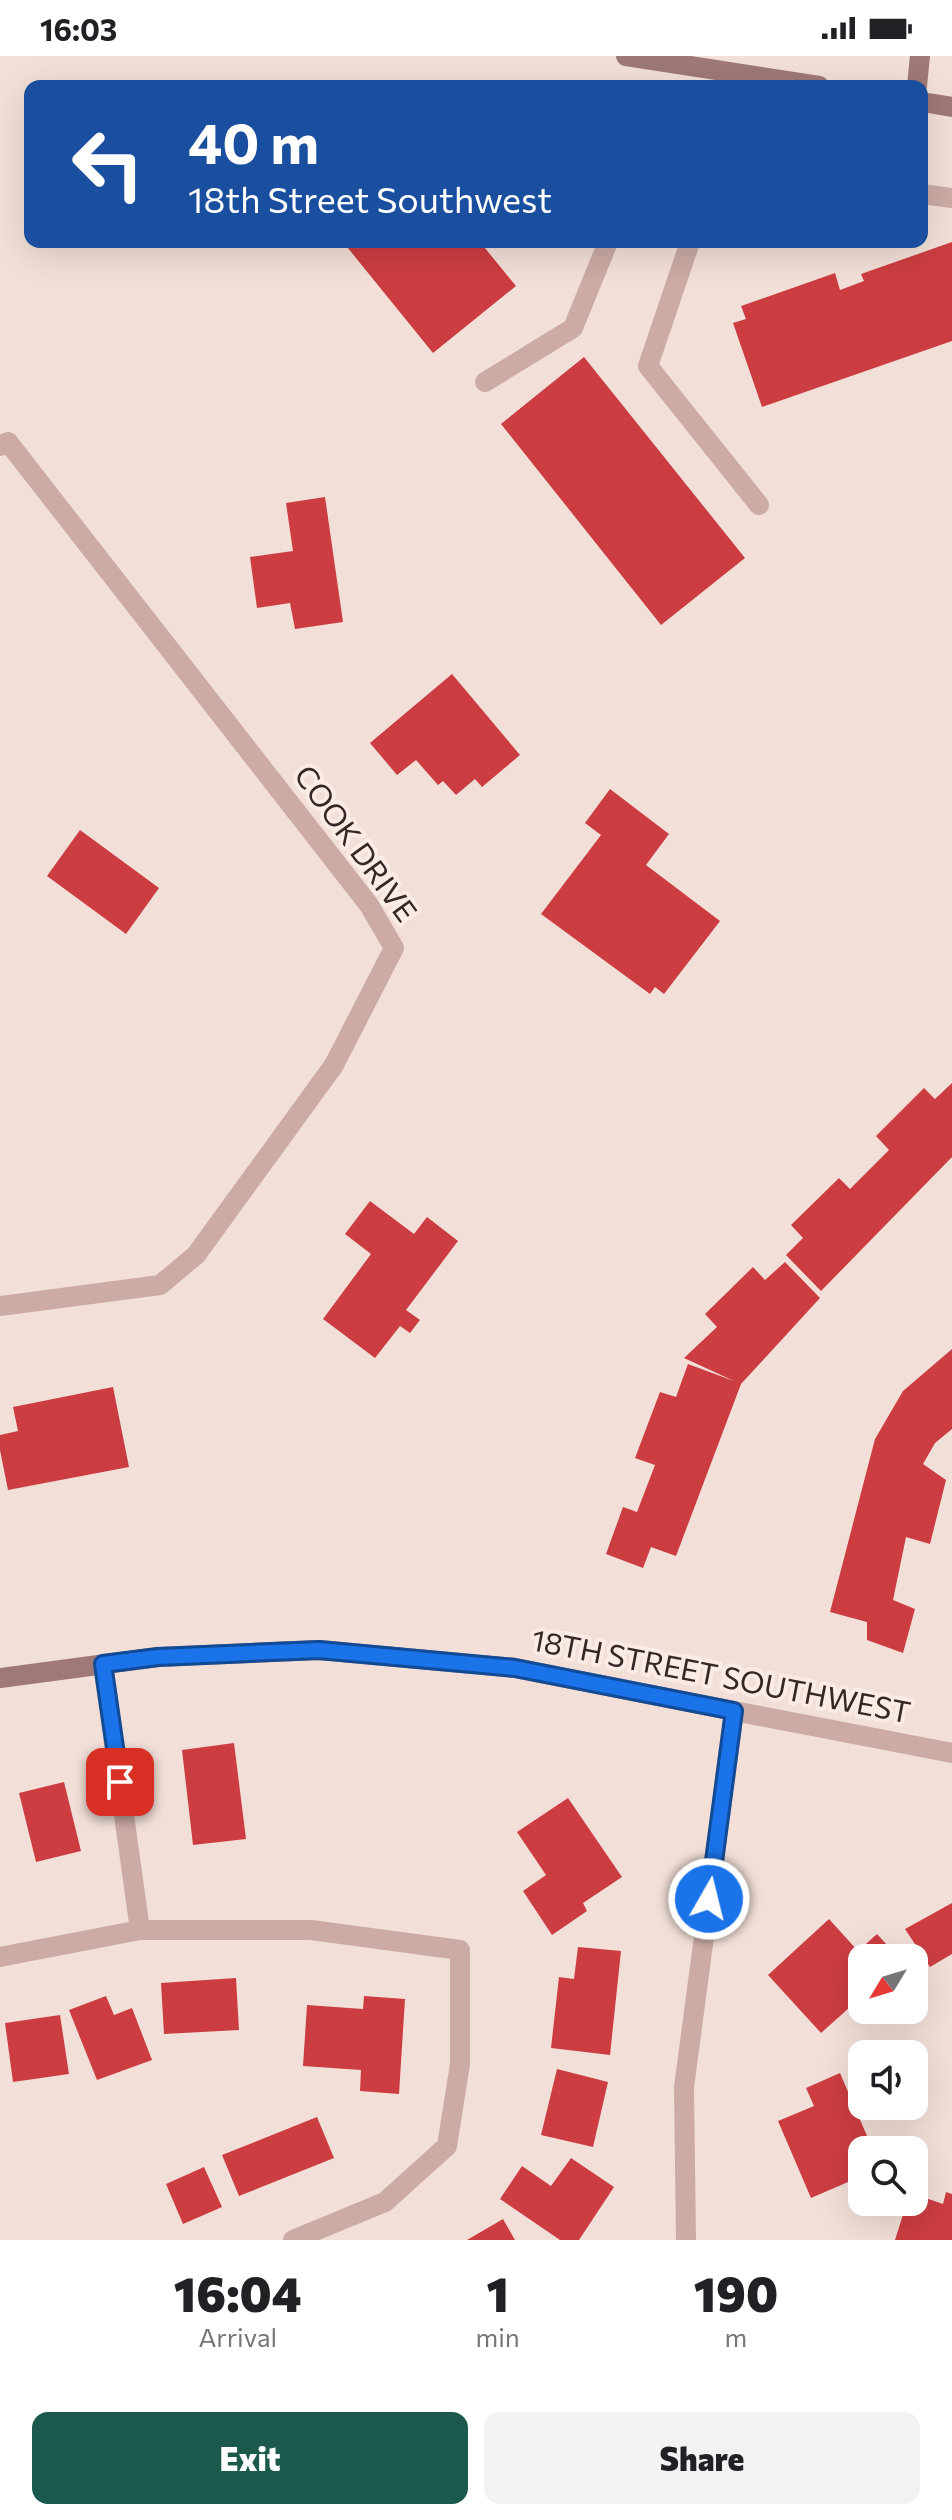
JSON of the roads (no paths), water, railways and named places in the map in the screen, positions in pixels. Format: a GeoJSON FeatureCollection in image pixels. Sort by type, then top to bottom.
{"type":"FeatureCollection","features":[{"type":"Feature","properties":{"kind":"street"},"geometry":{"type":"LineString","coordinates":[[626,56],[780,80]]}},
{"type":"Feature","properties":{"kind":"street"},"geometry":{"type":"LineString","coordinates":[[918,80],[920,56]]}},
{"type":"Feature","properties":{"kind":"street"},"geometry":{"type":"LineString","coordinates":[[928,103],[952,107]]}},
{"type":"Feature","properties":{"kind":"street"},"geometry":{"type":"LineString","coordinates":[[928,195],[952,198]]}},
{"type":"Feature","properties":{"kind":"street"},"geometry":{"type":"LineString","coordinates":[[485,382],[573,328],[606,248]]}},
{"type":"Feature","properties":{"kind":"street"},"geometry":{"type":"LineString","coordinates":[[688,248],[648,366],[759,505]]}},
{"type":"Feature","properties":{"kind":"street","name":"COOK DRIVE"},"geometry":{"type":"LineString","coordinates":[[0,446],[8,442],[369,905],[394,948],[334,1065],[196,1255],[160,1285],[0,1306]]}},
{"type":"Feature","properties":{"kind":"street","name":"18TH STREET SOUTHWEST"},"geometry":{"type":"LineString","coordinates":[[0,1678],[158,1657],[319,1650],[515,1668],[952,1753]]}},
{"type":"Feature","properties":{"kind":"street"},"geometry":{"type":"LineString","coordinates":[[103,1664],[140,1930]]}},
{"type":"Feature","properties":{"kind":"street"},"geometry":{"type":"LineString","coordinates":[[686,2240],[684,2087],[734,1711]]}},
{"type":"Feature","properties":{"kind":"street"},"geometry":{"type":"LineString","coordinates":[[0,1957],[140,1930],[311,1930],[460,1950],[460,2064],[447,2146],[385,2202],[293,2240]]}}]}
